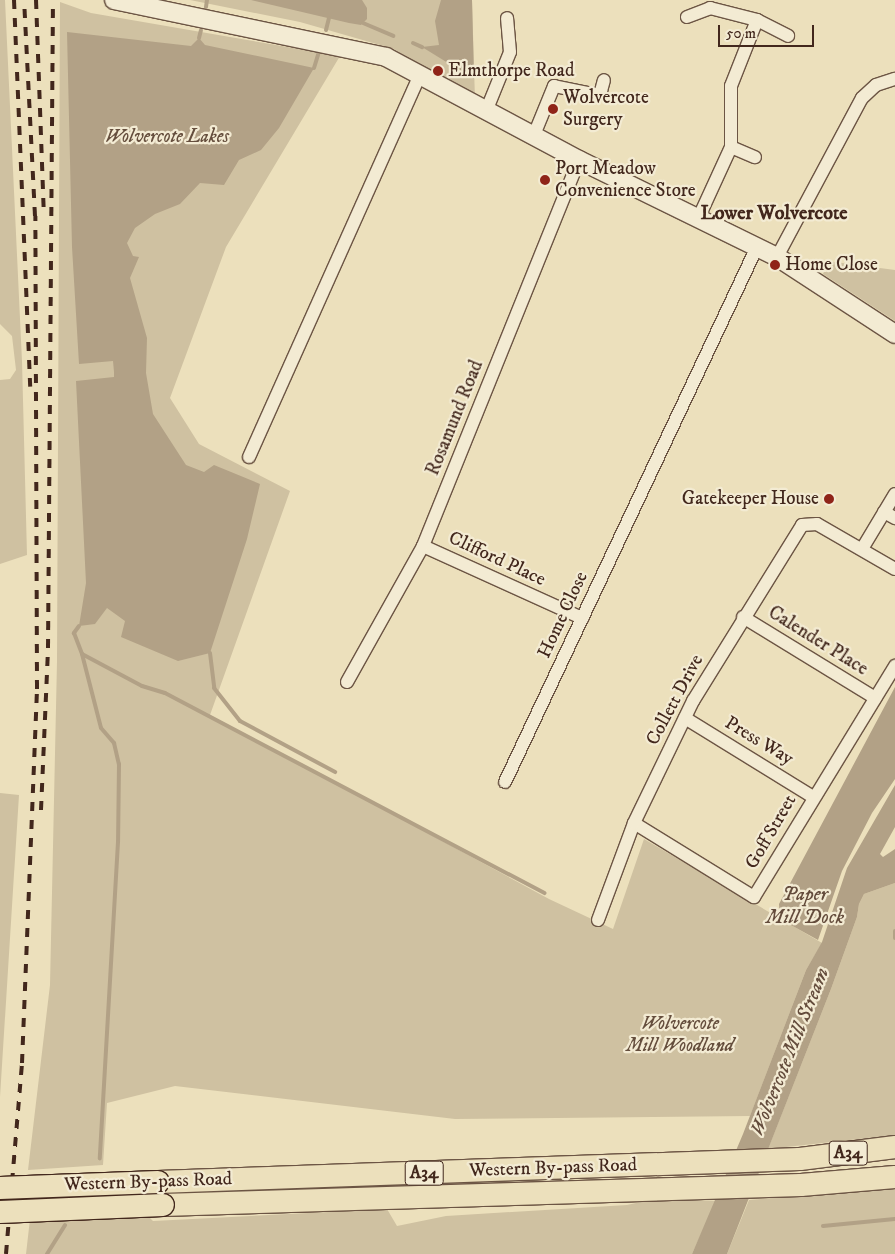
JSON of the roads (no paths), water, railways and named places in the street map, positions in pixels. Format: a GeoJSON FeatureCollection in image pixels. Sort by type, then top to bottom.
{"type":"FeatureCollection","features":[{"type":"Feature","properties":{"kind":"highway","name":"Western By-pass Road"},"geometry":{"type":"LineString","coordinates":[[0,1188],[690,1164],[800,1158],[895,1147]]}},
{"type":"Feature","properties":{"kind":"highway","name":"Western By-pass Road"},"geometry":{"type":"LineString","coordinates":[[0,1212],[692,1186],[800,1185],[895,1177]]}},
{"type":"Feature","properties":{"kind":"street"},"geometry":{"type":"LineString","coordinates":[[114,0],[362,51],[420,74],[579,160],[699,217],[777,257],[895,334]]}},
{"type":"Feature","properties":{"kind":"street"},"geometry":{"type":"LineString","coordinates":[[687,17],[710,8],[757,20],[788,36]]}},
{"type":"Feature","properties":{"kind":"street"},"geometry":{"type":"LineString","coordinates":[[487,109],[510,52],[507,18]]}},
{"type":"Feature","properties":{"kind":"street"},"geometry":{"type":"LineString","coordinates":[[699,217],[731,146],[732,86],[757,20]]}},
{"type":"Feature","properties":{"kind":"street"},"geometry":{"type":"LineString","coordinates":[[249,457],[420,74]]}},
{"type":"Feature","properties":{"kind":"street"},"geometry":{"type":"LineString","coordinates":[[777,257],[862,98],[876,85],[895,79]]}},
{"type":"Feature","properties":{"kind":"street"},"geometry":{"type":"LineString","coordinates":[[534,135],[554,86],[597,95],[601,91],[604,80]]}},
{"type":"Feature","properties":{"kind":"street"},"geometry":{"type":"LineString","coordinates":[[731,146],[755,158]]}},
{"type":"Feature","properties":{"kind":"street","name":"Rosamund Road"},"geometry":{"type":"LineString","coordinates":[[347,682],[423,546],[579,160]]}},
{"type":"Feature","properties":{"kind":"street","name":"Home Close"},"geometry":{"type":"LineString","coordinates":[[505,782],[757,247]]}},
{"type":"Feature","properties":{"kind":"street"},"geometry":{"type":"LineString","coordinates":[[895,494],[889,515],[862,549],[895,569]]}},
{"type":"Feature","properties":{"kind":"street","name":"Collett Drive"},"geometry":{"type":"LineString","coordinates":[[598,920],[634,823],[685,718],[743,617],[802,525],[817,524],[855,549],[862,549]]}},
{"type":"Feature","properties":{"kind":"street","name":"Clifford Place"},"geometry":{"type":"LineString","coordinates":[[423,546],[582,618]]}},
{"type":"Feature","properties":{"kind":"street","name":"Calender Place"},"geometry":{"type":"LineString","coordinates":[[743,617],[874,698]]}},
{"type":"Feature","properties":{"kind":"street","name":"Goff Street"},"geometry":{"type":"LineString","coordinates":[[634,823],[754,897],[813,797],[895,666]]}},
{"type":"Feature","properties":{"kind":"street","name":"Press Way"},"geometry":{"type":"LineString","coordinates":[[685,718],[813,797]]}},
{"type":"Feature","properties":{"kind":"water"},"geometry":{"type":"Polygon","coordinates":[[[251,0],[362,0],[367,8],[367,19],[361,25],[251,0]]]}},
{"type":"Feature","properties":{"kind":"water"},"geometry":{"type":"Polygon","coordinates":[[[441,0],[472,0],[474,79],[422,47],[439,45],[435,21],[441,0]]]}},
{"type":"Feature","properties":{"kind":"water","name":"Wolvercote Lakes"},"geometry":{"type":"Polygon","coordinates":[[[67,32],[191,46],[199,38],[205,45],[314,68],[279,128],[261,150],[239,160],[224,185],[200,183],[180,204],[155,214],[135,228],[127,243],[133,256],[139,257],[130,278],[147,338],[146,373],[153,414],[186,465],[204,472],[214,465],[260,484],[247,539],[210,653],[178,661],[121,637],[125,621],[107,608],[95,624],[79,626],[86,583],[76,381],[114,377],[114,372],[113,361],[79,364],[72,247],[67,32]]]}},
{"type":"Feature","properties":{"kind":"water","name":"Paper Mill Dock"},"geometry":{"type":"Polygon","coordinates":[[[895,687],[895,779],[872,813],[842,871],[818,940],[780,919],[779,904],[895,687]]]}},
{"type":"Feature","properties":{"kind":"water","name":"Wolvercote Mill Stream"},"geometry":{"type":"Polygon","coordinates":[[[895,785],[895,827],[880,854],[883,857],[895,849],[895,883],[864,894],[859,904],[857,917],[831,989],[727,1254],[692,1254],[743,1134],[806,970],[822,942],[847,868],[895,785]]]}},
{"type":"Feature","properties":{"kind":"waterway"},"geometry":{"type":"LineString","coordinates":[[206,7],[207,0]]}},
{"type":"Feature","properties":{"kind":"waterway"},"geometry":{"type":"LineString","coordinates":[[326,30],[329,18]]}},
{"type":"Feature","properties":{"kind":"waterway"},"geometry":{"type":"LineString","coordinates":[[363,23],[393,36]]}},
{"type":"Feature","properties":{"kind":"waterway"},"geometry":{"type":"LineString","coordinates":[[199,38],[201,30]]}},
{"type":"Feature","properties":{"kind":"waterway"},"geometry":{"type":"LineString","coordinates":[[413,43],[422,47]]}},
{"type":"Feature","properties":{"kind":"waterway"},"geometry":{"type":"LineString","coordinates":[[314,68],[318,55]]}},
{"type":"Feature","properties":{"kind":"waterway"},"geometry":{"type":"LineString","coordinates":[[79,626],[74,633],[82,654],[142,686],[165,693],[544,893]]}},
{"type":"Feature","properties":{"kind":"waterway"},"geometry":{"type":"LineString","coordinates":[[210,653],[214,688],[240,721],[335,772]]}},
{"type":"Feature","properties":{"kind":"waterway"},"geometry":{"type":"LineString","coordinates":[[82,654],[101,728],[114,743],[119,764],[118,842],[100,1158]]}},
{"type":"Feature","properties":{"kind":"waterway"},"geometry":{"type":"LineString","coordinates":[[895,931],[895,938]]}},
{"type":"Feature","properties":{"kind":"waterway"},"geometry":{"type":"LineString","coordinates":[[823,1226],[895,1219]]}},
{"type":"Feature","properties":{"kind":"waterway"},"geometry":{"type":"LineString","coordinates":[[47,1254],[65,1225]]}},
{"type":"Feature","properties":{"kind":"railway"},"geometry":{"type":"LineString","coordinates":[[14,0],[30,387]]}},
{"type":"Feature","properties":{"kind":"railway"},"geometry":{"type":"LineString","coordinates":[[6,1254],[22,1063],[37,689],[35,216],[24,0]]}},
{"type":"Feature","properties":{"kind":"railway"},"geometry":{"type":"LineString","coordinates":[[36,0],[44,215]]}},
{"type":"Feature","properties":{"kind":"railway"},"geometry":{"type":"LineString","coordinates":[[41,810],[48,648],[53,0]]}},
{"type":"Feature","properties":{"kind":"place","name":"Elmthorpe Road"},"geometry":{"type":"Point","coordinates":[438,71]}},
{"type":"Feature","properties":{"kind":"place","name":"Wolvercote Surgery"},"geometry":{"type":"Point","coordinates":[553,109]}},
{"type":"Feature","properties":{"kind":"place","name":"Port Meadow Convenience Store"},"geometry":{"type":"Point","coordinates":[545,180]}},
{"type":"Feature","properties":{"kind":"place","name":"Home Close"},"geometry":{"type":"Point","coordinates":[775,265]}},
{"type":"Feature","properties":{"kind":"place","name":"Gatekeeper House"},"geometry":{"type":"Point","coordinates":[829,499]}},
{"type":"Feature","properties":{"kind":"district","name":"Lower Wolvercote"},"geometry":{"type":"Point","coordinates":[774,213]}},
{"type":"Feature","properties":{"kind":"park label","name":"Wolvercote Mill Woodland"},"geometry":{"type":"Point","coordinates":[680,1035]}}]}
